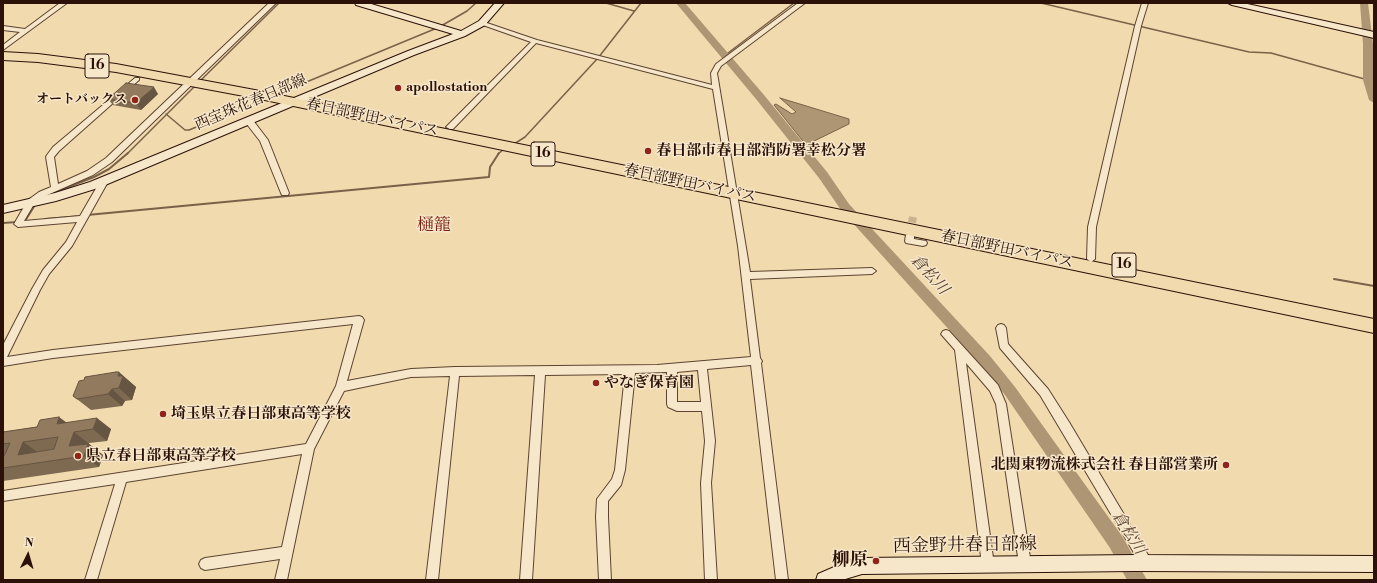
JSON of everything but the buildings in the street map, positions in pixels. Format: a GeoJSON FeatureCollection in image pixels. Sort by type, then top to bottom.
{"type":"FeatureCollection","features":[{"type":"Feature","properties":{"kind":"highway","name":"春日部野田バイパス"},"geometry":{"type":"LineString","coordinates":[[3,49],[77,56],[124,63],[192,79],[733,189]]}},
{"type":"Feature","properties":{"kind":"highway","name":"春日部野田バイパス"},"geometry":{"type":"LineString","coordinates":[[3,56],[38,58],[192,79]]}},
{"type":"Feature","properties":{"kind":"highway","name":"春日部野田バイパス"},"geometry":{"type":"LineString","coordinates":[[299,100],[450,127],[1374,326]]}},
{"type":"Feature","properties":{"kind":"highway","name":"春日部野田バイパス"},"geometry":{"type":"LineString","coordinates":[[876,219],[1091,258],[1374,318]]}},
{"type":"Feature","properties":{"kind":"main road"},"geometry":{"type":"LineString","coordinates":[[360,3],[462,34]]}},
{"type":"Feature","properties":{"kind":"main road"},"geometry":{"type":"LineString","coordinates":[[1232,3],[1374,35]]}},
{"type":"Feature","properties":{"kind":"main road","name":"西宝珠花春日部線"},"geometry":{"type":"LineString","coordinates":[[3,209],[79,190],[462,34],[482,23],[497,4]]}},
{"type":"Feature","properties":{"kind":"main road"},"geometry":{"type":"LineString","coordinates":[[1141,564],[1374,564]]}},
{"type":"Feature","properties":{"kind":"main road","name":"西金野井春日部線"},"geometry":{"type":"LineString","coordinates":[[824,580],[848,569],[862,566],[1141,564]]}},
{"type":"Feature","properties":{"kind":"street"},"geometry":{"type":"LineString","coordinates":[[3,49],[64,3]]}},
{"type":"Feature","properties":{"kind":"street"},"geometry":{"type":"LineString","coordinates":[[83,219],[18,224],[33,202],[42,194],[90,173],[109,160],[273,3]]}},
{"type":"Feature","properties":{"kind":"street"},"geometry":{"type":"LineString","coordinates":[[782,580],[746,276],[722,111],[714,73],[718,64],[802,3]]}},
{"type":"Feature","properties":{"kind":"street"},"geometry":{"type":"LineString","coordinates":[[1091,258],[1092,227],[1138,27],[1145,3]]}},
{"type":"Feature","properties":{"kind":"street"},"geometry":{"type":"LineString","coordinates":[[482,23],[535,41],[716,88]]}},
{"type":"Feature","properties":{"kind":"street"},"geometry":{"type":"LineString","coordinates":[[3,28],[26,31]]}},
{"type":"Feature","properties":{"kind":"street"},"geometry":{"type":"LineString","coordinates":[[450,127],[535,41]]}},
{"type":"Feature","properties":{"kind":"street"},"geometry":{"type":"LineString","coordinates":[[55,188],[50,157],[56,149],[137,79]]}},
{"type":"Feature","properties":{"kind":"street"},"geometry":{"type":"LineString","coordinates":[[249,121],[264,140],[284,193]]}},
{"type":"Feature","properties":{"kind":"street"},"geometry":{"type":"LineString","coordinates":[[3,355],[36,289],[46,272],[69,244],[105,180]]}},
{"type":"Feature","properties":{"kind":"street"},"geometry":{"type":"LineString","coordinates":[[910,235],[909,241],[923,243]]}},
{"type":"Feature","properties":{"kind":"street"},"geometry":{"type":"LineString","coordinates":[[746,276],[872,271]]}},
{"type":"Feature","properties":{"kind":"street"},"geometry":{"type":"LineString","coordinates":[[3,362],[52,354],[359,320],[341,387],[309,448],[281,580]]}},
{"type":"Feature","properties":{"kind":"street"},"geometry":{"type":"LineString","coordinates":[[1001,328],[1003,345],[1044,392],[1065,425],[1141,564]]}},
{"type":"Feature","properties":{"kind":"street"},"geometry":{"type":"LineString","coordinates":[[946,334],[994,388],[1002,404],[1026,564]]}},
{"type":"Feature","properties":{"kind":"street"},"geometry":{"type":"LineString","coordinates":[[959,348],[988,565]]}},
{"type":"Feature","properties":{"kind":"street"},"geometry":{"type":"LineString","coordinates":[[341,387],[412,373],[630,370],[757,361]]}},
{"type":"Feature","properties":{"kind":"street"},"geometry":{"type":"LineString","coordinates":[[702,366],[710,442],[706,483],[711,580]]}},
{"type":"Feature","properties":{"kind":"street"},"geometry":{"type":"LineString","coordinates":[[672,368],[672,404],[677,407],[706,406]]}},
{"type":"Feature","properties":{"kind":"street"},"geometry":{"type":"LineString","coordinates":[[605,580],[602,517],[603,499],[617,481],[620,470],[630,370]]}},
{"type":"Feature","properties":{"kind":"street"},"geometry":{"type":"LineString","coordinates":[[432,580],[455,372]]}},
{"type":"Feature","properties":{"kind":"street"},"geometry":{"type":"LineString","coordinates":[[526,580],[540,372]]}},
{"type":"Feature","properties":{"kind":"street"},"geometry":{"type":"LineString","coordinates":[[3,496],[309,448]]}},
{"type":"Feature","properties":{"kind":"street"},"geometry":{"type":"LineString","coordinates":[[91,580],[122,478]]}},
{"type":"Feature","properties":{"kind":"street"},"geometry":{"type":"LineString","coordinates":[[205,564],[287,552]]}},
{"type":"Feature","properties":{"kind":"shaded area"},"geometry":{"type":"Polygon","coordinates":[[[780,98],[849,119],[849,124],[806,145],[774,105],[776,104],[792,114],[796,112],[780,98]]]}},
{"type":"Feature","properties":{"kind":"waterway"},"geometry":{"type":"LineString","coordinates":[[200,81],[279,3]]}},
{"type":"Feature","properties":{"kind":"waterway"},"geometry":{"type":"LineString","coordinates":[[441,26],[467,11],[476,3]]}},
{"type":"Feature","properties":{"kind":"waterway"},"geometry":{"type":"LineString","coordinates":[[606,3],[634,11]]}},
{"type":"Feature","properties":{"kind":"waterway"},"geometry":{"type":"LineString","coordinates":[[514,144],[525,137],[598,58],[641,3]]}},
{"type":"Feature","properties":{"kind":"waterway","name":"倉松川"},"geometry":{"type":"LineString","coordinates":[[680,3],[760,97],[823,175],[845,207],[985,360],[1010,391],[1116,542],[1131,571],[1138,580]]}},
{"type":"Feature","properties":{"kind":"waterway"},"geometry":{"type":"LineString","coordinates":[[724,56],[794,3]]}},
{"type":"Feature","properties":{"kind":"waterway"},"geometry":{"type":"LineString","coordinates":[[1041,3],[1249,52],[1271,53],[1368,80]]}},
{"type":"Feature","properties":{"kind":"waterway"},"geometry":{"type":"LineString","coordinates":[[1364,3],[1368,44],[1368,80],[1374,100]]}},
{"type":"Feature","properties":{"kind":"waterway"},"geometry":{"type":"LineString","coordinates":[[275,95],[437,28]]}},
{"type":"Feature","properties":{"kind":"waterway"},"geometry":{"type":"LineString","coordinates":[[167,114],[196,85]]}},
{"type":"Feature","properties":{"kind":"waterway"},"geometry":{"type":"LineString","coordinates":[[167,114],[185,130],[189,130],[266,99]]}},
{"type":"Feature","properties":{"kind":"waterway"},"geometry":{"type":"LineString","coordinates":[[128,153],[167,114]]}},
{"type":"Feature","properties":{"kind":"waterway"},"geometry":{"type":"LineString","coordinates":[[499,153],[504,149]]}},
{"type":"Feature","properties":{"kind":"waterway"},"geometry":{"type":"LineString","coordinates":[[50,194],[94,177],[109,169],[128,153]]}},
{"type":"Feature","properties":{"kind":"waterway"},"geometry":{"type":"LineString","coordinates":[[87,215],[489,177],[490,167],[499,153]]}},
{"type":"Feature","properties":{"kind":"waterway"},"geometry":{"type":"LineString","coordinates":[[25,221],[35,205]]}},
{"type":"Feature","properties":{"kind":"waterway"},"geometry":{"type":"LineString","coordinates":[[45,219],[82,216]]}},
{"type":"Feature","properties":{"kind":"waterway"},"geometry":{"type":"LineString","coordinates":[[3,223],[17,222]]}},
{"type":"Feature","properties":{"kind":"waterway"},"geometry":{"type":"LineString","coordinates":[[1334,279],[1374,286]]}},
{"type":"Feature","properties":{"kind":"tunnel"},"geometry":{"type":"LineString","coordinates":[[910,235],[913,217]]}},
{"type":"Feature","properties":{"kind":"place","name":"apollostation"},"geometry":{"type":"Point","coordinates":[398,88]}},
{"type":"Feature","properties":{"kind":"place","name":"オートバックス"},"geometry":{"type":"Point","coordinates":[135,100]}},
{"type":"Feature","properties":{"kind":"place","name":"春日部市春日部消防署幸松分署"},"geometry":{"type":"Point","coordinates":[648,151]}},
{"type":"Feature","properties":{"kind":"place","name":"やなぎ保育園"},"geometry":{"type":"Point","coordinates":[596,383]}},
{"type":"Feature","properties":{"kind":"place","name":"埼玉県立春日部東高等学校"},"geometry":{"type":"Point","coordinates":[163,414]}},
{"type":"Feature","properties":{"kind":"place","name":"県立春日部東高等学校"},"geometry":{"type":"Point","coordinates":[78,456]}},
{"type":"Feature","properties":{"kind":"place","name":"北関東物流株式会社 春日部営業所"},"geometry":{"type":"Point","coordinates":[1226,465]}},
{"type":"Feature","properties":{"kind":"place","name":"柳原"},"geometry":{"type":"Point","coordinates":[876,561]}},
{"type":"Feature","properties":{"kind":"district","name":"樋籠"},"geometry":{"type":"Point","coordinates":[434,226]}}]}
